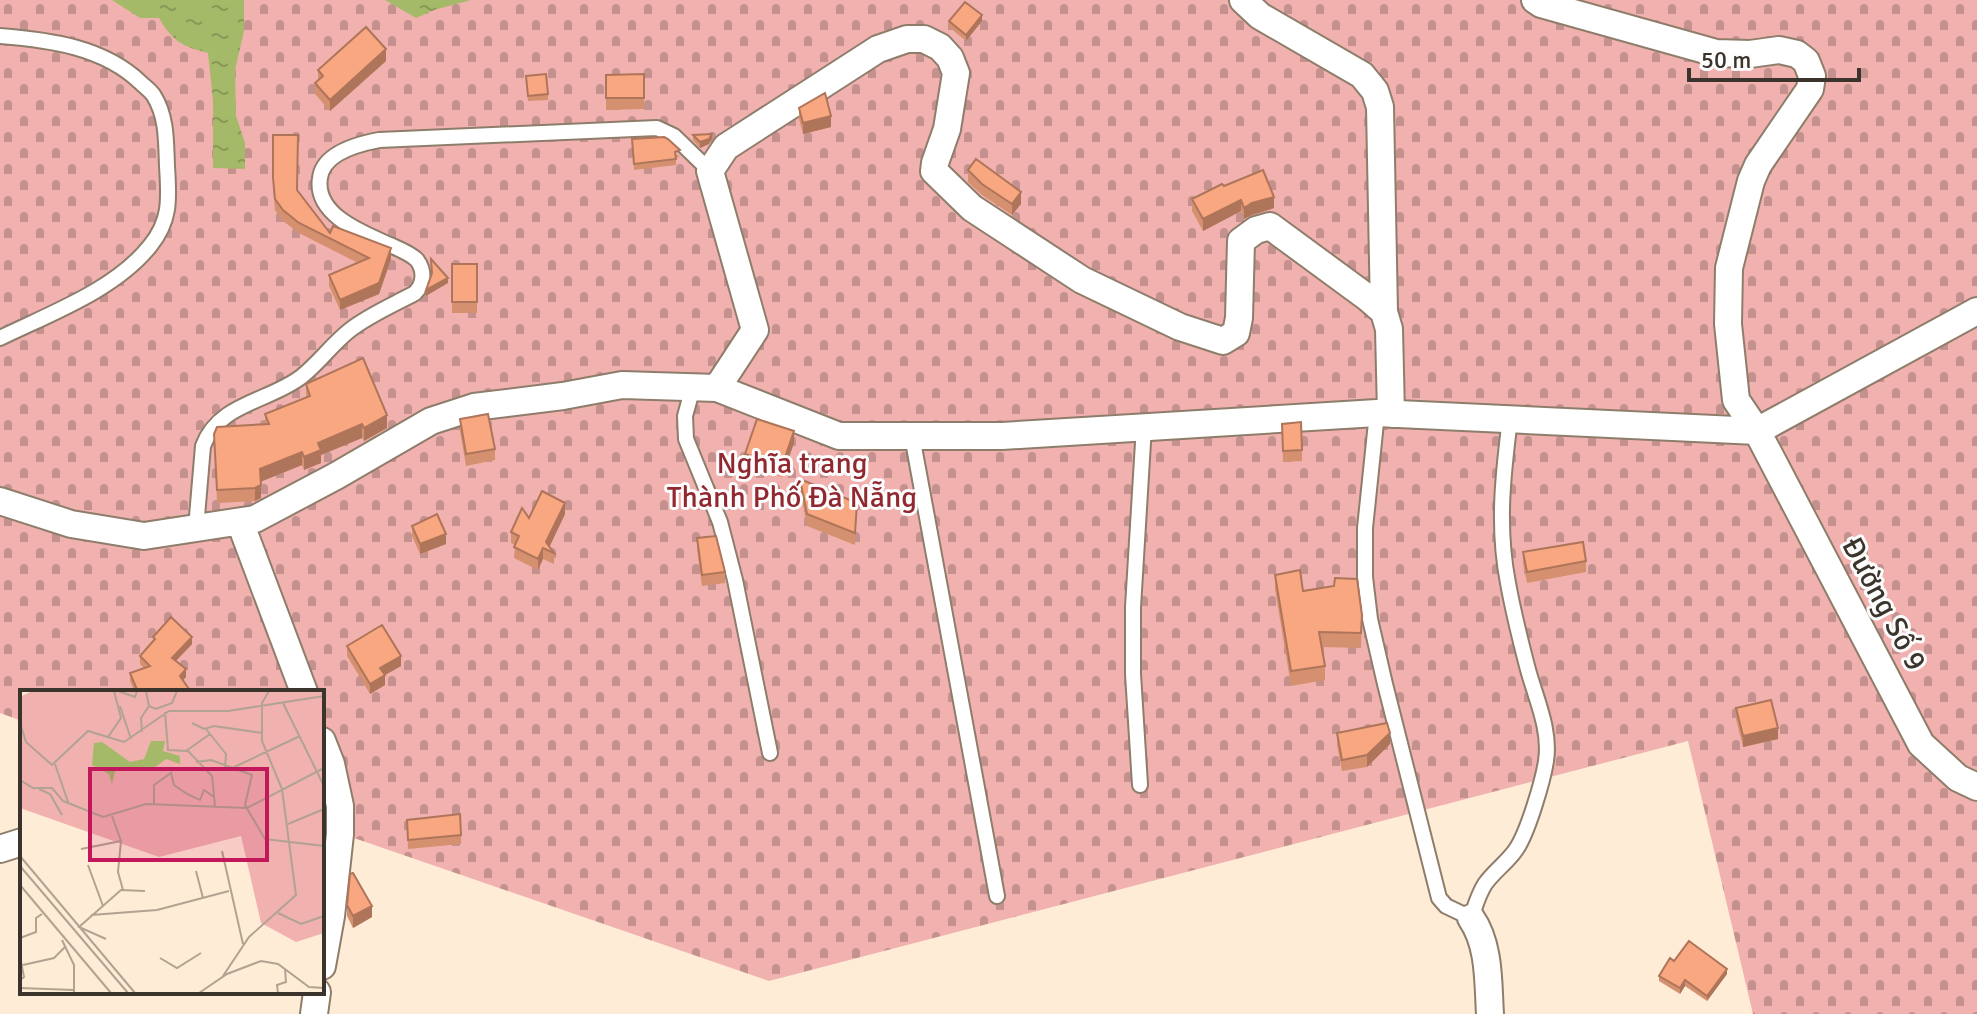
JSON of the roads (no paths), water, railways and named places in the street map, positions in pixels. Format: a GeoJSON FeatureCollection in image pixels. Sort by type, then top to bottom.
{"type":"FeatureCollection","features":[{"type":"Feature","properties":{"kind":"street"},"geometry":{"type":"LineString","coordinates":[[1243,0],[1260,16],[1362,75],[1375,91],[1380,107],[1384,312],[1389,329],[1384,413]]}},
{"type":"Feature","properties":{"kind":"street","name":"Đường Số 9"},"geometry":{"type":"LineString","coordinates":[[1542,1],[1716,53],[1750,54],[1779,50],[1797,54],[1806,61],[1812,76],[1810,89],[1758,165],[1751,181],[1729,268],[1728,324],[1736,400],[1757,431],[1921,744],[1958,778],[1977,787]]}},
{"type":"Feature","properties":{"kind":"street"},"geometry":{"type":"LineString","coordinates":[[705,388],[755,330],[710,171],[726,147],[878,49],[907,39],[924,39],[940,47],[950,58],[956,73],[947,129],[934,171],[972,208],[1082,280],[1180,327],[1223,341],[1236,333],[1239,318],[1241,241],[1256,230],[1270,226],[1384,312]]}},
{"type":"Feature","properties":{"kind":"street"},"geometry":{"type":"LineString","coordinates":[[0,501],[71,524],[144,536],[240,522],[255,519],[431,421],[474,407],[622,385],[705,388],[839,436],[1002,436],[1384,413],[1757,431],[1977,311]]}},
{"type":"Feature","properties":{"kind":"street"},"geometry":{"type":"LineString","coordinates":[[240,522],[303,690]]}},
{"type":"Feature","properties":{"kind":"street"},"geometry":{"type":"LineString","coordinates":[[324,746],[331,764],[331,807],[340,834],[324,955]]}},
{"type":"Feature","properties":{"kind":"street"},"geometry":{"type":"LineString","coordinates":[[0,849],[20,843]]}},
{"type":"Feature","properties":{"kind":"street"},"geometry":{"type":"LineString","coordinates":[[1471,918],[1482,938],[1490,1014]]}},
{"type":"Feature","properties":{"kind":"street"},"geometry":{"type":"LineString","coordinates":[[314,1014],[317,994]]}},
{"type":"Feature","properties":{"kind":"lane"},"geometry":{"type":"LineString","coordinates":[[0,36],[39,39],[97,53],[129,71],[153,94],[165,122],[169,204],[163,229],[148,249],[124,271],[85,296],[0,338]]}},
{"type":"Feature","properties":{"kind":"lane"},"geometry":{"type":"LineString","coordinates":[[196,528],[201,454],[213,426],[230,413],[299,379],[347,332],[415,293],[420,287],[421,267],[410,254],[355,228],[324,202],[319,181],[321,170],[328,162],[352,147],[379,140],[657,128],[674,136],[710,171]]}},
{"type":"Feature","properties":{"kind":"lane"},"geometry":{"type":"LineString","coordinates":[[705,388],[685,416],[686,439],[720,522],[770,753]]}},
{"type":"Feature","properties":{"kind":"lane"},"geometry":{"type":"LineString","coordinates":[[1384,413],[1365,528],[1365,577],[1370,619],[1439,898],[1446,906],[1471,918],[1486,883],[1521,841],[1547,751],[1503,552],[1501,501],[1510,419]]}},
{"type":"Feature","properties":{"kind":"lane"},"geometry":{"type":"LineString","coordinates":[[1140,785],[1133,674],[1133,607],[1144,426]]}},
{"type":"Feature","properties":{"kind":"lane"},"geometry":{"type":"LineString","coordinates":[[912,436],[997,896]]}},
{"type":"Feature","properties":{"kind":"water"},"geometry":{"type":"Polygon","coordinates":[[[112,0],[244,0],[244,31],[235,70],[236,116],[245,143],[245,169],[213,168],[213,100],[208,53],[179,42],[159,18],[140,18],[112,0]]]}},
{"type":"Feature","properties":{"kind":"water"},"geometry":{"type":"Polygon","coordinates":[[[385,0],[471,0],[416,18],[385,0]]]}},
{"type":"Feature","properties":{"kind":"park label","name":"Nghĩa trang Thành Phố Đà Nẵng"},"geometry":{"type":"Point","coordinates":[792,480]}}]}
